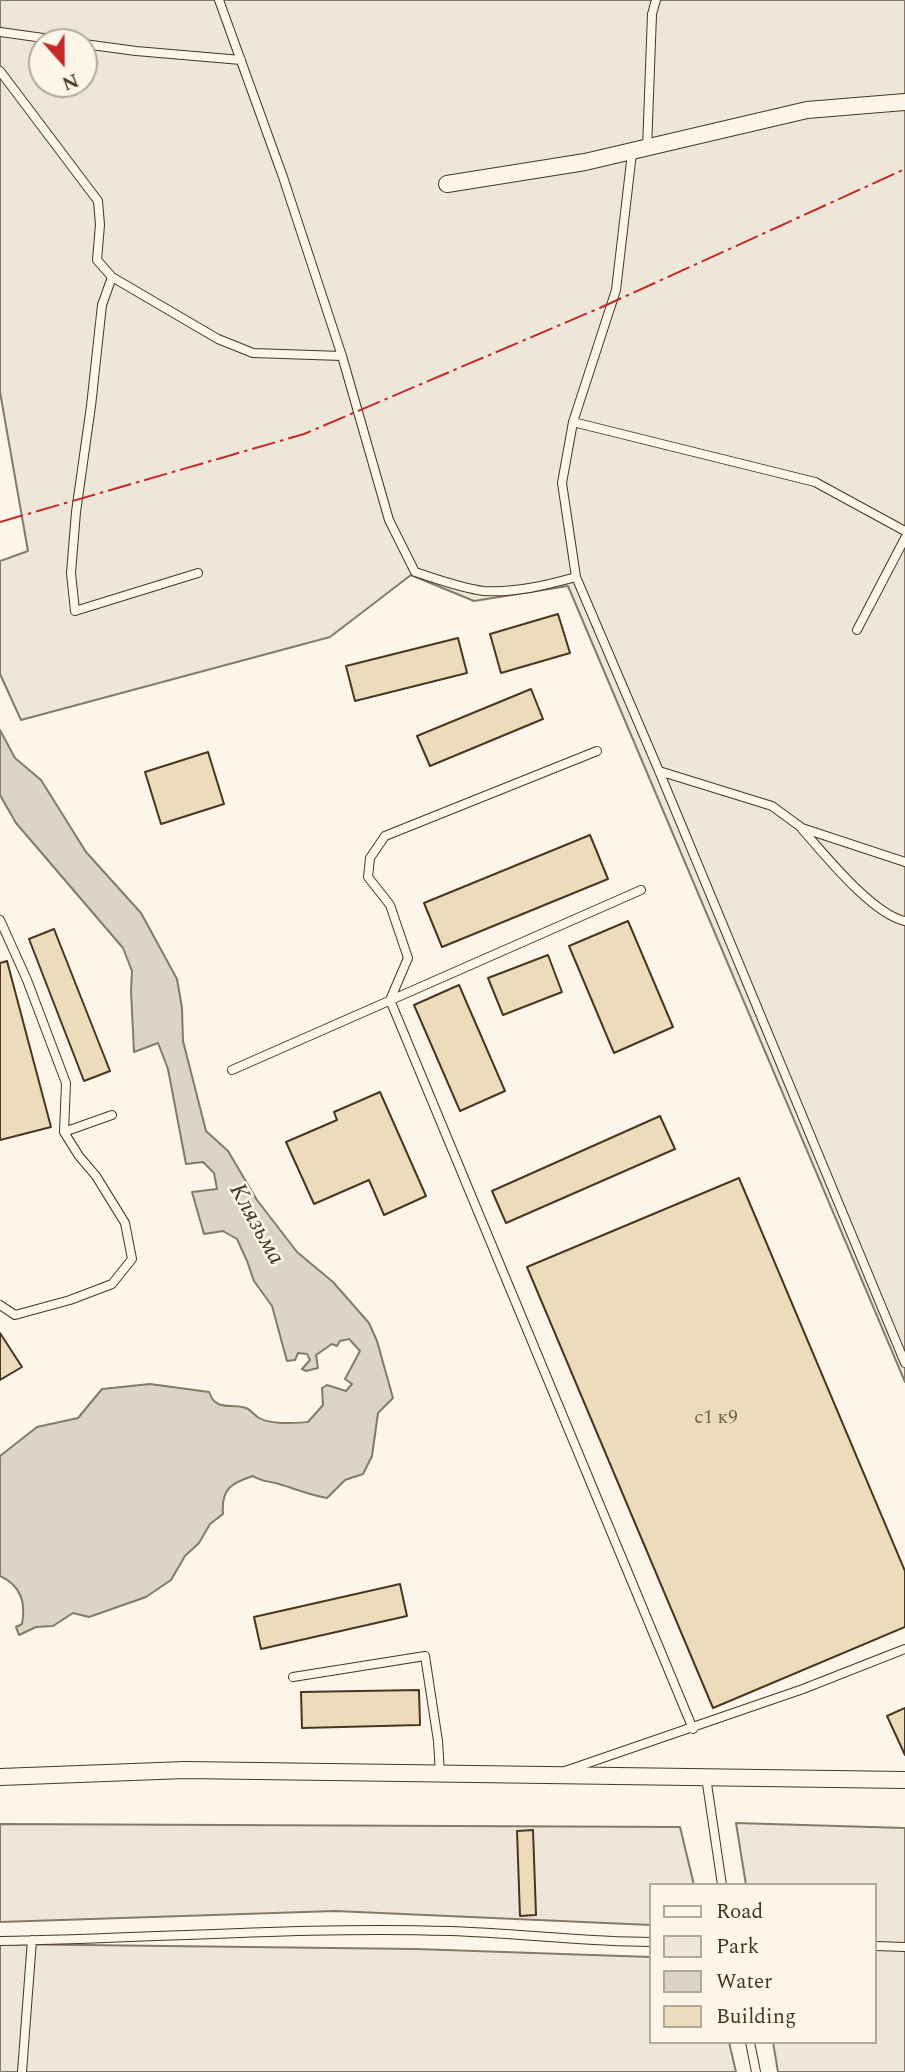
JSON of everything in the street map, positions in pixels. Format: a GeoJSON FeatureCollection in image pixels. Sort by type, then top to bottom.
{"type":"FeatureCollection","features":[{"type":"Feature","properties":{"kind":"street"},"geometry":{"type":"LineString","coordinates":[[447,184],[639,151],[807,110],[905,102]]}},
{"type":"Feature","properties":{"kind":"street"},"geometry":{"type":"LineString","coordinates":[[0,1777],[185,1770],[905,1780]]}},
{"type":"Feature","properties":{"kind":"lane"},"geometry":{"type":"LineString","coordinates":[[219,0],[283,177],[342,356],[389,520],[415,572],[485,591],[528,589],[576,577]]}},
{"type":"Feature","properties":{"kind":"lane"},"geometry":{"type":"LineString","coordinates":[[656,0],[652,13],[639,151],[616,290],[573,422],[562,482],[576,577],[905,1363]]}},
{"type":"Feature","properties":{"kind":"lane"},"geometry":{"type":"LineString","coordinates":[[0,32],[28,36]]}},
{"type":"Feature","properties":{"kind":"lane"},"geometry":{"type":"LineString","coordinates":[[98,46],[241,60]]}},
{"type":"Feature","properties":{"kind":"lane"},"geometry":{"type":"LineString","coordinates":[[0,71],[98,201],[100,225],[97,260],[112,277],[218,339],[253,353],[342,356]]}},
{"type":"Feature","properties":{"kind":"lane"},"geometry":{"type":"LineString","coordinates":[[112,277],[102,305],[92,406],[76,512],[71,573],[75,611],[198,573]]}},
{"type":"Feature","properties":{"kind":"lane"},"geometry":{"type":"LineString","coordinates":[[573,422],[815,482],[905,531]]}},
{"type":"Feature","properties":{"kind":"lane"},"geometry":{"type":"LineString","coordinates":[[857,629],[905,538]]}},
{"type":"Feature","properties":{"kind":"lane"},"geometry":{"type":"LineString","coordinates":[[597,751],[384,836],[370,859],[368,877],[390,905],[408,958],[390,1000],[692,1728]]}},
{"type":"Feature","properties":{"kind":"lane"},"geometry":{"type":"LineString","coordinates":[[659,771],[772,806],[802,828],[839,872],[892,919],[905,921]]}},
{"type":"Feature","properties":{"kind":"lane"},"geometry":{"type":"LineString","coordinates":[[802,828],[905,862]]}},
{"type":"Feature","properties":{"kind":"lane"},"geometry":{"type":"LineString","coordinates":[[232,1070],[641,890]]}},
{"type":"Feature","properties":{"kind":"lane"},"geometry":{"type":"LineString","coordinates":[[0,920],[27,980],[66,1083],[64,1132],[125,1223],[132,1259],[112,1284],[70,1300],[15,1315],[0,1305]]}},
{"type":"Feature","properties":{"kind":"lane"},"geometry":{"type":"LineString","coordinates":[[64,1132],[112,1115]]}},
{"type":"Feature","properties":{"kind":"lane"},"geometry":{"type":"LineString","coordinates":[[552,1775],[692,1728],[905,1649]]}},
{"type":"Feature","properties":{"kind":"lane"},"geometry":{"type":"LineString","coordinates":[[293,1677],[425,1656],[438,1741],[440,1774]]}},
{"type":"Feature","properties":{"kind":"lane"},"geometry":{"type":"LineString","coordinates":[[706,1777],[722,1883]]}},
{"type":"Feature","properties":{"kind":"lane"},"geometry":{"type":"LineString","coordinates":[[0,1941],[331,1930],[450,1931],[650,1942]]}},
{"type":"Feature","properties":{"kind":"lane"},"geometry":{"type":"LineString","coordinates":[[22,2072],[33,1940]]}},
{"type":"Feature","properties":{"kind":"lane"},"geometry":{"type":"LineString","coordinates":[[877,1946],[905,1947]]}},
{"type":"Feature","properties":{"kind":"lane"},"geometry":{"type":"LineString","coordinates":[[750,2044],[756,2072]]}},
{"type":"Feature","properties":{"kind":"green space"},"geometry":{"type":"Polygon","coordinates":[[[0,0],[905,0],[905,1382],[568,586],[474,601],[411,575],[330,637],[21,720],[0,674],[0,561],[28,551],[0,392],[0,0]]]}},
{"type":"Feature","properties":{"kind":"green space"},"geometry":{"type":"Polygon","coordinates":[[[736,1823],[905,1828],[905,2072],[778,2072],[773,2044],[877,2044],[877,1883],[746,1883],[736,1823]]]}},
{"type":"Feature","properties":{"kind":"green space"},"geometry":{"type":"Polygon","coordinates":[[[0,1824],[680,1827],[694,1883],[650,1883],[650,1925],[335,1911],[0,1922],[0,1824]]]}},
{"type":"Feature","properties":{"kind":"green space"},"geometry":{"type":"Polygon","coordinates":[[[0,1944],[416,1949],[650,1957],[650,2044],[729,2044],[736,2072],[0,2072],[0,1944]]]}},
{"type":"Feature","properties":{"kind":"water","name":"Клязьма"},"geometry":{"type":"Polygon","coordinates":[[[0,730],[15,758],[41,780],[86,852],[141,913],[177,979],[182,1008],[183,1041],[206,1131],[228,1151],[257,1200],[297,1252],[333,1282],[369,1323],[377,1341],[393,1398],[378,1413],[372,1456],[363,1474],[345,1480],[327,1498],[253,1476],[239,1481],[226,1493],[223,1514],[210,1524],[199,1543],[185,1556],[171,1580],[146,1597],[89,1617],[73,1613],[53,1626],[36,1627],[19,1635],[16,1627],[22,1624],[22,1602],[13,1585],[0,1576],[0,1456],[37,1427],[78,1418],[102,1389],[150,1384],[209,1392],[220,1405],[246,1408],[257,1417],[270,1422],[308,1422],[323,1405],[322,1388],[327,1385],[346,1391],[352,1384],[345,1379],[360,1351],[349,1339],[340,1341],[337,1346],[332,1344],[316,1355],[318,1368],[306,1371],[302,1369],[310,1360],[307,1354],[298,1353],[295,1360],[287,1361],[272,1306],[254,1281],[237,1239],[223,1231],[204,1234],[192,1192],[217,1189],[214,1173],[203,1162],[186,1164],[168,1069],[158,1043],[134,1052],[132,971],[123,948],[16,823],[0,795],[0,730]]]}},
{"type":"Feature","properties":{"kind":"building"},"geometry":{"type":"Polygon","coordinates":[[[558,614],[570,653],[501,673],[490,634],[558,614]]]}},
{"type":"Feature","properties":{"kind":"building"},"geometry":{"type":"Polygon","coordinates":[[[458,638],[467,673],[355,701],[346,666],[458,638]]]}},
{"type":"Feature","properties":{"kind":"building"},"geometry":{"type":"Polygon","coordinates":[[[531,689],[543,719],[430,766],[417,736],[531,689]]]}},
{"type":"Feature","properties":{"kind":"building"},"geometry":{"type":"Polygon","coordinates":[[[208,752],[224,804],[161,824],[145,772],[208,752]]]}},
{"type":"Feature","properties":{"kind":"building"},"geometry":{"type":"Polygon","coordinates":[[[590,835],[608,879],[442,947],[424,903],[590,835]]]}},
{"type":"Feature","properties":{"kind":"building"},"geometry":{"type":"Polygon","coordinates":[[[628,921],[673,1027],[614,1053],[569,946],[628,921]]]}},
{"type":"Feature","properties":{"kind":"building"},"geometry":{"type":"Polygon","coordinates":[[[54,929],[110,1071],[84,1081],[29,939],[54,929]]]}},
{"type":"Feature","properties":{"kind":"building"},"geometry":{"type":"Polygon","coordinates":[[[548,955],[562,992],[503,1015],[488,978],[548,955]]]}},
{"type":"Feature","properties":{"kind":"building"},"geometry":{"type":"Polygon","coordinates":[[[7,961],[51,1127],[0,1140],[0,963],[7,961]]]}},
{"type":"Feature","properties":{"kind":"building"},"geometry":{"type":"Polygon","coordinates":[[[459,985],[505,1091],[460,1111],[414,1005],[459,985]]]}},
{"type":"Feature","properties":{"kind":"building"},"geometry":{"type":"Polygon","coordinates":[[[380,1092],[426,1196],[384,1215],[369,1180],[314,1204],[286,1142],[337,1120],[334,1112],[380,1092]]]}},
{"type":"Feature","properties":{"kind":"building"},"geometry":{"type":"Polygon","coordinates":[[[660,1116],[675,1149],[506,1223],[492,1191],[660,1116]]]}},
{"type":"Feature","properties":{"kind":"building"},"geometry":{"type":"Polygon","coordinates":[[[739,1178],[905,1571],[905,1627],[713,1708],[527,1267],[739,1178]]]}},
{"type":"Feature","properties":{"kind":"building"},"geometry":{"type":"Polygon","coordinates":[[[0,1333],[22,1367],[0,1380],[0,1333]]]}},
{"type":"Feature","properties":{"kind":"building"},"geometry":{"type":"Polygon","coordinates":[[[400,1584],[407,1616],[261,1649],[254,1617],[400,1584]]]}},
{"type":"Feature","properties":{"kind":"building"},"geometry":{"type":"Polygon","coordinates":[[[419,1690],[420,1725],[302,1728],[301,1692],[419,1690]]]}},
{"type":"Feature","properties":{"kind":"building"},"geometry":{"type":"Polygon","coordinates":[[[905,1708],[905,1755],[887,1716],[905,1708]]]}},
{"type":"Feature","properties":{"kind":"building"},"geometry":{"type":"Polygon","coordinates":[[[533,1830],[536,1915],[520,1916],[517,1831],[533,1830]]]}},
{"type":"Feature","properties":{"kind":"power"},"geometry":{"type":"LineString","coordinates":[[0,522],[304,434],[602,307],[905,169]]}}]}
